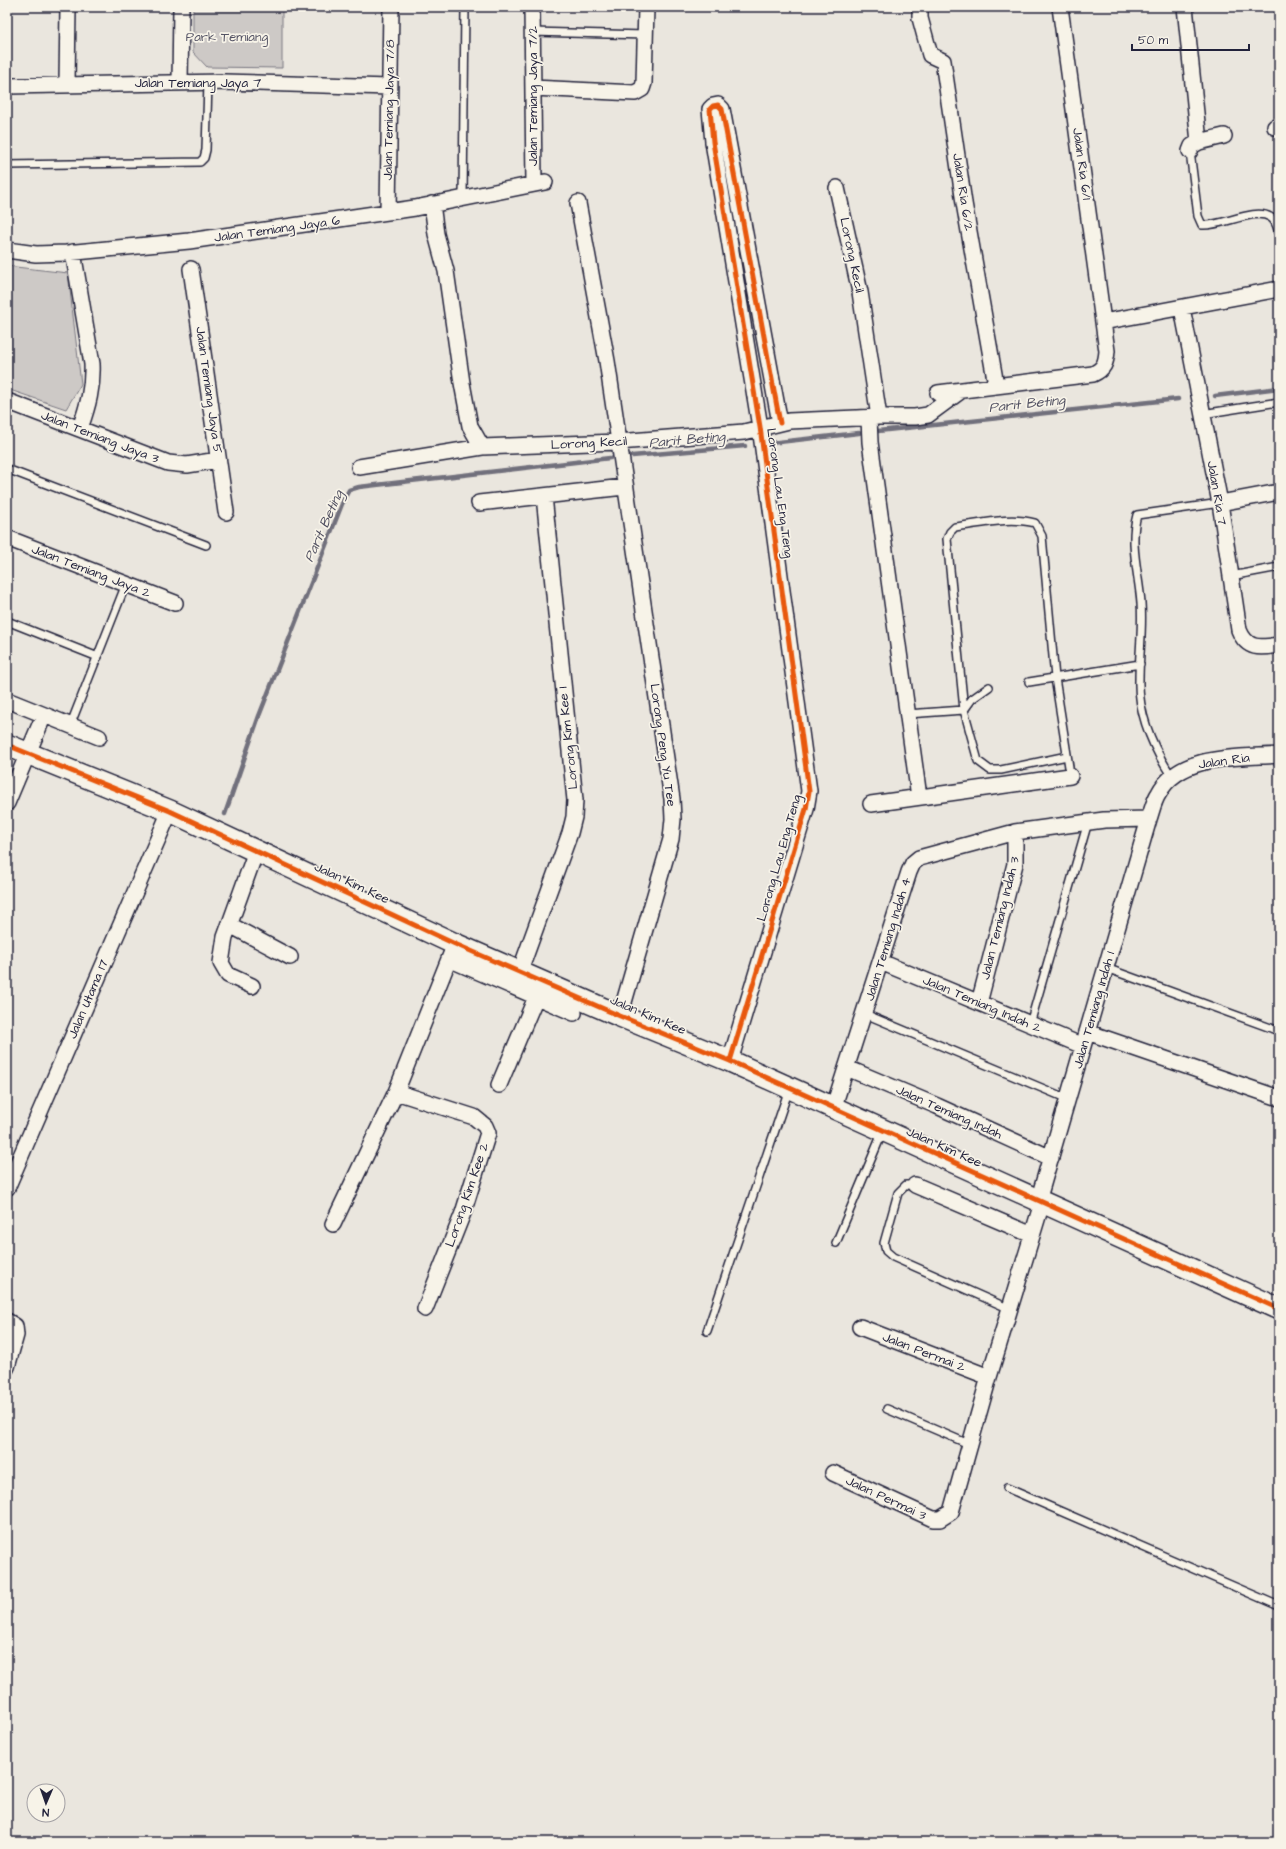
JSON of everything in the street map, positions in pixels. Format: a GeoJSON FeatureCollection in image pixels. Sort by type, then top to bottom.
{"type":"FeatureCollection","features":[{"type":"Feature","properties":{"kind":"street"},"geometry":{"type":"LineString","coordinates":[[67,84],[68,7]]}},
{"type":"Feature","properties":{"kind":"street"},"geometry":{"type":"LineString","coordinates":[[180,83],[181,7]]}},
{"type":"Feature","properties":{"kind":"street","name":"Jalan Temiang Jaya 7/8"},"geometry":{"type":"LineString","coordinates":[[388,212],[391,7]]}},
{"type":"Feature","properties":{"kind":"street","name":"Jalan Temiang Jaya 7/2"},"geometry":{"type":"LineString","coordinates":[[532,7],[533,88],[540,183]]}},
{"type":"Feature","properties":{"kind":"street"},"geometry":{"type":"LineString","coordinates":[[533,88],[635,93],[642,90],[644,83],[646,7]]}},
{"type":"Feature","properties":{"kind":"street","name":"Jalan Ria 6/2"},"geometry":{"type":"LineString","coordinates":[[920,7],[920,18],[930,55],[943,61],[964,203],[996,385]]}},
{"type":"Feature","properties":{"kind":"street","name":"Jalan Ria 6/1"},"geometry":{"type":"LineString","coordinates":[[996,385],[1092,374],[1101,371],[1106,364],[1107,352],[1060,7]]}},
{"type":"Feature","properties":{"kind":"street"},"geometry":{"type":"LineString","coordinates":[[1185,7],[1195,147],[1224,136]]}},
{"type":"Feature","properties":{"kind":"street","name":"Jalan Temiang Jaya 7"},"geometry":{"type":"LineString","coordinates":[[7,86],[208,83],[389,87]]}},
{"type":"Feature","properties":{"kind":"street","name":"Lorong Lau Eng Teng"},"geometry":{"type":"LineString","coordinates":[[730,1061],[806,809],[809,791],[762,439],[713,142],[710,109],[713,106],[718,105],[722,109],[780,423]]}},
{"type":"Feature","properties":{"kind":"street","name":"Jalan Temiang Jaya 6"},"geometry":{"type":"LineString","coordinates":[[7,250],[36,254],[181,242],[388,212],[540,183]]}},
{"type":"Feature","properties":{"kind":"street","name":"Lorong Kecil"},"geometry":{"type":"LineString","coordinates":[[359,467],[482,448],[621,455],[744,432],[762,439],[780,423],[789,421],[872,427],[860,292],[837,188]]}},
{"type":"Feature","properties":{"kind":"street","name":"Lorong Peng Yu Tee"},"geometry":{"type":"LineString","coordinates":[[578,203],[607,361],[621,455],[624,487],[672,799],[673,819],[671,839],[620,1016]]}},
{"type":"Feature","properties":{"kind":"street"},"geometry":{"type":"LineString","coordinates":[[432,204],[436,234],[446,271],[470,426],[482,448]]}},
{"type":"Feature","properties":{"kind":"street"},"geometry":{"type":"LineString","coordinates":[[73,252],[92,364],[90,397],[80,428]]}},
{"type":"Feature","properties":{"kind":"street","name":"Jalan Temiang Jaya 5"},"geometry":{"type":"LineString","coordinates":[[191,269],[226,512]]}},
{"type":"Feature","properties":{"kind":"street"},"geometry":{"type":"LineString","coordinates":[[1103,322],[1279,289]]}},
{"type":"Feature","properties":{"kind":"street","name":"Jalan Ria 7"},"geometry":{"type":"LineString","coordinates":[[1182,308],[1220,504],[1239,630],[1246,642],[1256,647],[1279,645]]}},
{"type":"Feature","properties":{"kind":"street"},"geometry":{"type":"LineString","coordinates":[[938,393],[996,385]]}},
{"type":"Feature","properties":{"kind":"street"},"geometry":{"type":"LineString","coordinates":[[919,797],[872,427],[928,415],[962,390]]}},
{"type":"Feature","properties":{"kind":"street","name":"Jalan Temiang Jaya 3"},"geometry":{"type":"LineString","coordinates":[[7,401],[168,463],[187,465],[218,460]]}},
{"type":"Feature","properties":{"kind":"street"},"geometry":{"type":"LineString","coordinates":[[479,503],[624,487]]}},
{"type":"Feature","properties":{"kind":"street"},"geometry":{"type":"LineString","coordinates":[[1220,504],[1279,492]]}},
{"type":"Feature","properties":{"kind":"street","name":"Lorong Kim Kee 1"},"geometry":{"type":"LineString","coordinates":[[520,971],[570,833],[574,817],[575,800],[544,496]]}},
{"type":"Feature","properties":{"kind":"street","name":"Jalan Temiang Jaya 2"},"geometry":{"type":"LineString","coordinates":[[7,538],[175,603]]}},
{"type":"Feature","properties":{"kind":"street"},"geometry":{"type":"LineString","coordinates":[[7,700],[99,737]]}},
{"type":"Feature","properties":{"kind":"street"},"geometry":{"type":"LineString","coordinates":[[7,803],[44,715]]}},
{"type":"Feature","properties":{"kind":"street","name":"Jalan Kim Kee"},"geometry":{"type":"LineString","coordinates":[[7,745],[170,810],[256,850],[452,951],[520,971],[539,990],[620,1016],[730,1061],[833,1109],[1279,1309]]}},
{"type":"Feature","properties":{"kind":"street","name":"Jalan Ria"},"geometry":{"type":"LineString","coordinates":[[1172,776],[1191,766],[1216,760],[1279,755]]}},
{"type":"Feature","properties":{"kind":"street"},"geometry":{"type":"LineString","coordinates":[[870,804],[1069,771]]}},
{"type":"Feature","properties":{"kind":"street","name":"Jalan Temiang Indah 1"},"geometry":{"type":"LineString","coordinates":[[940,1519],[951,1512],[1032,1235],[1051,1158],[1149,819],[1159,792],[1172,776]]}},
{"type":"Feature","properties":{"kind":"street","name":"Jalan Utama 17"},"geometry":{"type":"LineString","coordinates":[[7,1188],[170,810]]}},
{"type":"Feature","properties":{"kind":"street","name":"Jalan Temiang Indah 4"},"geometry":{"type":"LineString","coordinates":[[833,1109],[865,1014],[898,904],[913,863],[919,858],[928,854],[1015,832],[1104,820],[1149,819]]}},
{"type":"Feature","properties":{"kind":"street","name":"Jalan Temiang Indah 3"},"geometry":{"type":"LineString","coordinates":[[978,1003],[1015,864],[1015,832]]}},
{"type":"Feature","properties":{"kind":"street"},"geometry":{"type":"LineString","coordinates":[[252,986],[228,975],[221,963],[226,936],[256,850]]}},
{"type":"Feature","properties":{"kind":"street"},"geometry":{"type":"LineString","coordinates":[[230,925],[290,957]]}},
{"type":"Feature","properties":{"kind":"street"},"geometry":{"type":"LineString","coordinates":[[333,1224],[396,1092],[452,951],[539,990],[574,1013]]}},
{"type":"Feature","properties":{"kind":"street","name":"Jalan Temiang Indah 2"},"geometry":{"type":"LineString","coordinates":[[881,962],[1083,1046]]}},
{"type":"Feature","properties":{"kind":"street"},"geometry":{"type":"LineString","coordinates":[[499,1085],[539,990]]}},
{"type":"Feature","properties":{"kind":"street"},"geometry":{"type":"LineString","coordinates":[[1088,1032],[1279,1098]]}},
{"type":"Feature","properties":{"kind":"street","name":"Jalan Temiang Indah"},"geometry":{"type":"LineString","coordinates":[[847,1068],[937,1106],[1051,1158]]}},
{"type":"Feature","properties":{"kind":"street","name":"Lorong Kim Kee 2"},"geometry":{"type":"LineString","coordinates":[[396,1092],[474,1117],[485,1126],[488,1133],[463,1213],[425,1310]]}},
{"type":"Feature","properties":{"kind":"street"},"geometry":{"type":"LineString","coordinates":[[915,1186],[1032,1235]]}},
{"type":"Feature","properties":{"kind":"street"},"geometry":{"type":"LineString","coordinates":[[7,1367],[16,1335],[11,1323]]}},
{"type":"Feature","properties":{"kind":"street","name":"Jalan Permai 2"},"geometry":{"type":"LineString","coordinates":[[860,1327],[989,1378]]}},
{"type":"Feature","properties":{"kind":"street","name":"Jalan Permai 3"},"geometry":{"type":"LineString","coordinates":[[833,1473],[933,1520],[940,1519]]}},
{"type":"Feature","properties":{"kind":"lane"},"geometry":{"type":"LineString","coordinates":[[463,198],[465,7]]}},
{"type":"Feature","properties":{"kind":"lane"},"geometry":{"type":"LineString","coordinates":[[532,32],[645,35]]}},
{"type":"Feature","properties":{"kind":"lane"},"geometry":{"type":"LineString","coordinates":[[7,165],[200,162],[204,158],[206,150],[208,83]]}},
{"type":"Feature","properties":{"kind":"lane"},"geometry":{"type":"LineString","coordinates":[[1195,147],[1198,216],[1202,225],[1210,226],[1259,214],[1270,217],[1276,222],[1279,233]]}},
{"type":"Feature","properties":{"kind":"lane"},"geometry":{"type":"LineString","coordinates":[[1200,406],[1279,402]]}},
{"type":"Feature","properties":{"kind":"lane"},"geometry":{"type":"LineString","coordinates":[[7,469],[206,545]]}},
{"type":"Feature","properties":{"kind":"lane"},"geometry":{"type":"LineString","coordinates":[[1172,776],[1163,762],[1142,712],[1138,681],[1140,664],[1141,603],[1135,557],[1134,527],[1137,515],[1220,504]]}},
{"type":"Feature","properties":{"kind":"lane"},"geometry":{"type":"LineString","coordinates":[[1067,756],[1001,770],[990,770],[978,761],[964,710],[947,539],[950,532],[955,527],[1002,521],[1026,520],[1035,523],[1042,536],[1055,678],[1067,756],[1069,771]]}},
{"type":"Feature","properties":{"kind":"lane"},"geometry":{"type":"LineString","coordinates":[[1230,576],[1279,567]]}},
{"type":"Feature","properties":{"kind":"lane"},"geometry":{"type":"LineString","coordinates":[[70,726],[126,584]]}},
{"type":"Feature","properties":{"kind":"lane"},"geometry":{"type":"LineString","coordinates":[[7,621],[98,657]]}},
{"type":"Feature","properties":{"kind":"lane"},"geometry":{"type":"LineString","coordinates":[[1030,682],[1140,664]]}},
{"type":"Feature","properties":{"kind":"lane"},"geometry":{"type":"LineString","coordinates":[[908,714],[964,710],[972,699],[988,687]]}},
{"type":"Feature","properties":{"kind":"lane"},"geometry":{"type":"LineString","coordinates":[[1030,1024],[1088,822]]}},
{"type":"Feature","properties":{"kind":"lane"},"geometry":{"type":"LineString","coordinates":[[1106,968],[1279,1031]]}},
{"type":"Feature","properties":{"kind":"lane"},"geometry":{"type":"LineString","coordinates":[[865,1014],[1068,1099]]}},
{"type":"Feature","properties":{"kind":"lane"},"geometry":{"type":"LineString","coordinates":[[707,1332],[789,1089]]}},
{"type":"Feature","properties":{"kind":"lane"},"geometry":{"type":"LineString","coordinates":[[836,1244],[883,1131]]}},
{"type":"Feature","properties":{"kind":"lane"},"geometry":{"type":"LineString","coordinates":[[915,1186],[906,1185],[898,1193],[884,1242],[886,1251],[893,1257],[1010,1309]]}},
{"type":"Feature","properties":{"kind":"lane"},"geometry":{"type":"LineString","coordinates":[[887,1408],[971,1445]]}},
{"type":"Feature","properties":{"kind":"lane"},"geometry":{"type":"LineString","coordinates":[[1007,1488],[1279,1606]]}},
{"type":"Feature","properties":{"kind":"green space","name":"Park Temiang"},"geometry":{"type":"Polygon","coordinates":[[[193,7],[282,7],[282,68],[207,67],[193,52],[193,7]]]}},
{"type":"Feature","properties":{"kind":"green space"},"geometry":{"type":"Polygon","coordinates":[[[7,266],[68,273],[81,384],[66,409],[7,389],[7,266]]]}},
{"type":"Feature","properties":{"kind":"waterway","name":"Parit Beting"},"geometry":{"type":"LineString","coordinates":[[1215,396],[1279,388]]}},
{"type":"Feature","properties":{"kind":"waterway","name":"Parit Beting"},"geometry":{"type":"LineString","coordinates":[[878,431],[1178,399]]}},
{"type":"Feature","properties":{"kind":"waterway","name":"Parit Beting"},"geometry":{"type":"LineString","coordinates":[[770,443],[859,433]]}},
{"type":"Feature","properties":{"kind":"waterway","name":"Parit Beting"},"geometry":{"type":"LineString","coordinates":[[632,456],[745,446]]}},
{"type":"Feature","properties":{"kind":"waterway","name":"Parit Beting"},"geometry":{"type":"LineString","coordinates":[[225,814],[259,716],[344,499],[349,490],[359,487],[610,458]]}},
{"type":"Feature","properties":{"kind":"cycle path"},"geometry":{"type":"LineString","coordinates":[[730,1061],[806,809],[809,791],[760,427],[713,142],[710,109],[713,106],[718,105],[722,109],[780,423]]}},
{"type":"Feature","properties":{"kind":"cycle path"},"geometry":{"type":"LineString","coordinates":[[7,745],[170,811],[455,944],[620,1016],[730,1061],[1279,1309]]}}]}
